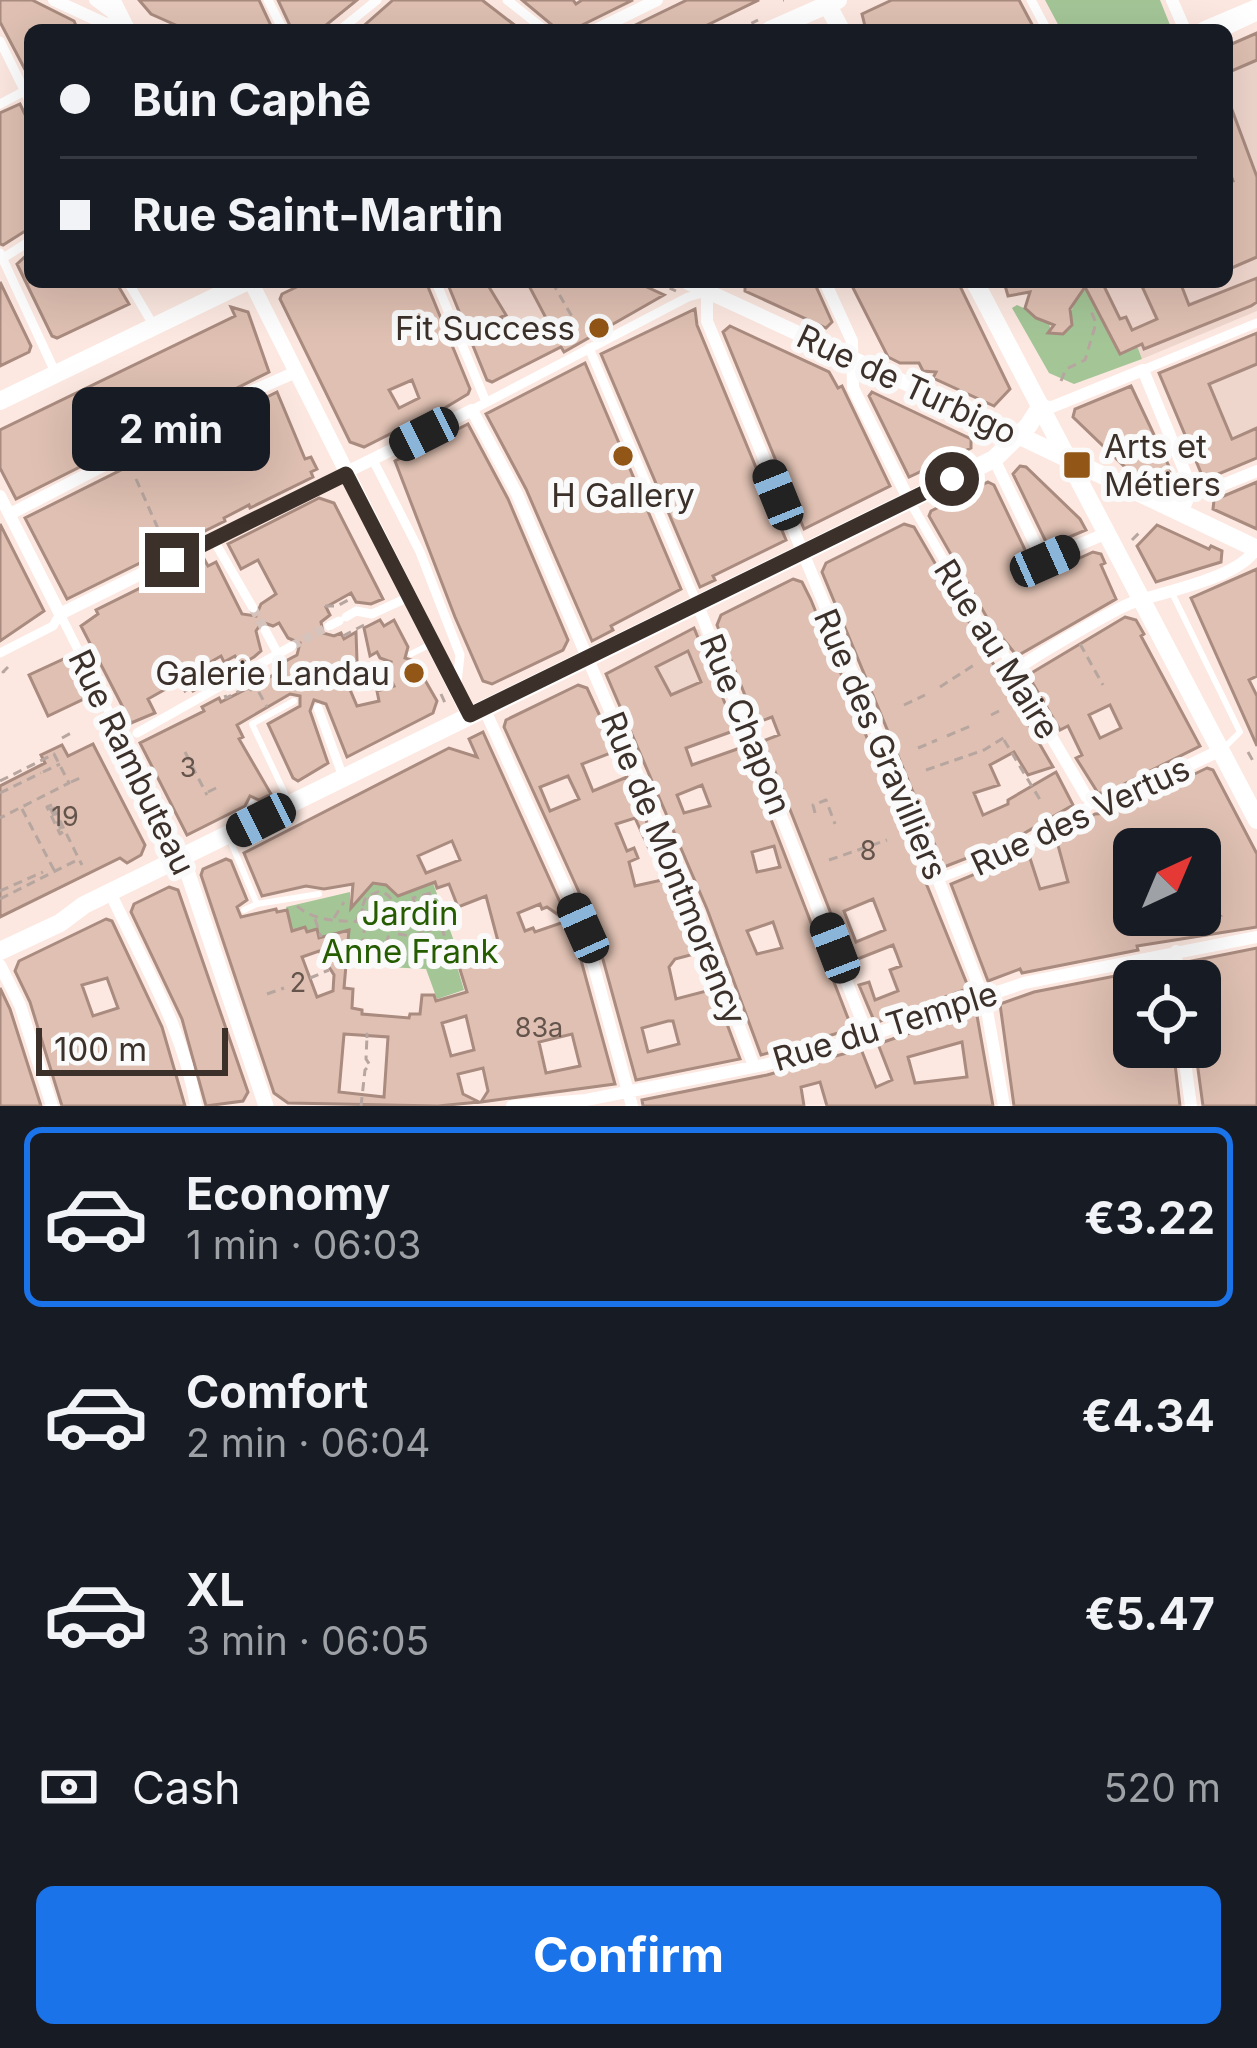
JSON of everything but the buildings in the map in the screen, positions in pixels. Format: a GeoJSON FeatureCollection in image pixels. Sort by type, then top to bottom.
{"type":"FeatureCollection","features":[{"type":"Feature","properties":{"kind":"main road"},"geometry":{"type":"LineString","coordinates":[[783,24],[830,2]]}},
{"type":"Feature","properties":{"kind":"main road"},"geometry":{"type":"LineString","coordinates":[[1219,24],[1257,8]]}},
{"type":"Feature","properties":{"kind":"main road"},"geometry":{"type":"LineString","coordinates":[[0,401],[237,288]]}},
{"type":"Feature","properties":{"kind":"main road"},"geometry":{"type":"LineString","coordinates":[[979,288],[1257,820]]}},
{"type":"Feature","properties":{"kind":"main road"},"geometry":{"type":"LineString","coordinates":[[0,951],[229,836],[256,812],[291,805],[994,459],[1041,406]]}},
{"type":"Feature","properties":{"kind":"main road","name":"Rue de Turbigo"},"geometry":{"type":"LineString","coordinates":[[1018,435],[1256,548]]}},
{"type":"Feature","properties":{"kind":"street"},"geometry":{"type":"LineString","coordinates":[[54,0],[106,24]]}},
{"type":"Feature","properties":{"kind":"street"},"geometry":{"type":"LineString","coordinates":[[95,0],[125,24]]}},
{"type":"Feature","properties":{"kind":"street"},"geometry":{"type":"LineString","coordinates":[[347,24],[377,0]]}},
{"type":"Feature","properties":{"kind":"street"},"geometry":{"type":"LineString","coordinates":[[507,0],[537,24]]}},
{"type":"Feature","properties":{"kind":"street"},"geometry":{"type":"LineString","coordinates":[[608,24],[657,0]]}},
{"type":"Feature","properties":{"kind":"street"},"geometry":{"type":"LineString","coordinates":[[0,41],[24,86]]}},
{"type":"Feature","properties":{"kind":"street"},"geometry":{"type":"LineString","coordinates":[[1,257],[56,375]]}},
{"type":"Feature","properties":{"kind":"street"},"geometry":{"type":"LineString","coordinates":[[131,288],[154,328]]}},
{"type":"Feature","properties":{"kind":"street"},"geometry":{"type":"LineString","coordinates":[[252,288],[434,645],[448,695],[477,711],[583,928],[630,1099]]}},
{"type":"Feature","properties":{"kind":"street"},"geometry":{"type":"LineString","coordinates":[[438,288],[479,406]]}},
{"type":"Feature","properties":{"kind":"street"},"geometry":{"type":"LineString","coordinates":[[0,653],[53,626],[60,614],[709,288]]}},
{"type":"Feature","properties":{"kind":"street","name":"Rue des Gravilliers"},"geometry":{"type":"LineString","coordinates":[[711,288],[707,320],[982,995],[1004,1106]]}},
{"type":"Feature","properties":{"kind":"street","name":"Rue de Turbigo"},"geometry":{"type":"LineString","coordinates":[[713,288],[1018,435]]}},
{"type":"Feature","properties":{"kind":"street","name":"Rue au Maire"},"geometry":{"type":"LineString","coordinates":[[828,288],[852,341],[854,388],[909,500],[964,598],[1016,670],[1094,803]]}},
{"type":"Feature","properties":{"kind":"street"},"geometry":{"type":"LineString","coordinates":[[1041,406],[1052,407],[1257,322]]}},
{"type":"Feature","properties":{"kind":"street","name":"Rue Chapon"},"geometry":{"type":"LineString","coordinates":[[589,349],[697,603],[868,1036]]}},
{"type":"Feature","properties":{"kind":"street"},"geometry":{"type":"LineString","coordinates":[[1143,370],[1192,492],[1182,512]]}},
{"type":"Feature","properties":{"kind":"street"},"geometry":{"type":"LineString","coordinates":[[5,517],[219,406],[296,372]]}},
{"type":"Feature","properties":{"kind":"street","name":"Rue de Montmorency"},"geometry":{"type":"LineString","coordinates":[[479,406],[697,913],[754,1066]]}},
{"type":"Feature","properties":{"kind":"street"},"geometry":{"type":"LineString","coordinates":[[994,459],[1043,560],[1107,533]]}},
{"type":"Feature","properties":{"kind":"street"},"geometry":{"type":"LineString","coordinates":[[373,460],[420,552],[460,656],[448,695]]}},
{"type":"Feature","properties":{"kind":"street"},"geometry":{"type":"LineString","coordinates":[[1192,492],[1210,490],[1257,471]]}},
{"type":"Feature","properties":{"kind":"street","name":"Rue Rambuteau"},"geometry":{"type":"LineString","coordinates":[[0,496],[5,517],[125,739],[177,862],[266,1106]]}},
{"type":"Feature","properties":{"kind":"street"},"geometry":{"type":"LineString","coordinates":[[213,539],[253,608]]}},
{"type":"Feature","properties":{"kind":"street"},"geometry":{"type":"LineString","coordinates":[[1016,670],[1129,604],[1172,593],[1245,561],[1256,548]]}},
{"type":"Feature","properties":{"kind":"street"},"geometry":{"type":"LineString","coordinates":[[343,619],[372,614],[409,597]]}},
{"type":"Feature","properties":{"kind":"street"},"geometry":{"type":"LineString","coordinates":[[265,630],[278,654]]}},
{"type":"Feature","properties":{"kind":"street"},"geometry":{"type":"LineString","coordinates":[[125,739],[140,737],[137,733],[292,646]]}},
{"type":"Feature","properties":{"kind":"street"},"geometry":{"type":"LineString","coordinates":[[319,708],[344,778]]}},
{"type":"Feature","properties":{"kind":"street","name":"Rue des Vertus"},"geometry":{"type":"LineString","coordinates":[[938,879],[1015,849],[1094,803],[1108,804],[1221,750]]}},
{"type":"Feature","properties":{"kind":"street"},"geometry":{"type":"LineString","coordinates":[[110,892],[178,1035],[196,1106]]}},
{"type":"Feature","properties":{"kind":"street","name":"Rue du Temple"},"geometry":{"type":"LineString","coordinates":[[512,1106],[630,1099],[907,1028],[982,995],[1257,937]]}},
{"type":"Feature","properties":{"kind":"street"},"geometry":{"type":"LineString","coordinates":[[1176,951],[1177,960]]}},
{"type":"Feature","properties":{"kind":"street"},"geometry":{"type":"LineString","coordinates":[[0,964],[20,1005],[52,1106]]}},
{"type":"Feature","properties":{"kind":"street"},"geometry":{"type":"LineString","coordinates":[[1186,1068],[1191,1106]]}},
{"type":"Feature","properties":{"kind":"lane"},"geometry":{"type":"LineString","coordinates":[[1172,593],[1240,732],[1221,750]]}},
{"type":"Feature","properties":{"kind":"lane"},"geometry":{"type":"LineString","coordinates":[[412,656],[434,645]]}},
{"type":"Feature","properties":{"kind":"lane"},"geometry":{"type":"LineString","coordinates":[[344,678],[384,665]]}},
{"type":"Feature","properties":{"kind":"lane"},"geometry":{"type":"LineString","coordinates":[[291,805],[252,724],[294,701]]}},
{"type":"Feature","properties":{"kind":"lane"},"geometry":{"type":"LineString","coordinates":[[119,760],[177,862]]}},
{"type":"Feature","properties":{"kind":"lane"},"geometry":{"type":"LineString","coordinates":[[229,836],[257,904]]}},
{"type":"Feature","properties":{"kind":"lane"},"geometry":{"type":"LineString","coordinates":[[244,910],[319,894]]}},
{"type":"Feature","properties":{"kind":"path"},"geometry":{"type":"LineString","coordinates":[[556,288],[574,320]]}},
{"type":"Feature","properties":{"kind":"path"},"geometry":{"type":"LineString","coordinates":[[1060,381],[1066,369],[1084,360],[1096,323],[1091,311],[1095,309]]}},
{"type":"Feature","properties":{"kind":"path"},"geometry":{"type":"LineString","coordinates":[[136,479],[164,542]]}},
{"type":"Feature","properties":{"kind":"path"},"geometry":{"type":"LineString","coordinates":[[1132,540],[1138,533]]}},
{"type":"Feature","properties":{"kind":"path"},"geometry":{"type":"LineString","coordinates":[[325,606],[350,599],[343,619]]}},
{"type":"Feature","properties":{"kind":"path"},"geometry":{"type":"LineString","coordinates":[[343,636],[368,623],[372,614]]}},
{"type":"Feature","properties":{"kind":"path"},"geometry":{"type":"LineString","coordinates":[[1079,642],[1103,685]]}},
{"type":"Feature","properties":{"kind":"path"},"geometry":{"type":"LineString","coordinates":[[940,687],[974,664]]}},
{"type":"Feature","properties":{"kind":"path"},"geometry":{"type":"LineString","coordinates":[[228,696],[256,687],[271,714]]}},
{"type":"Feature","properties":{"kind":"path"},"geometry":{"type":"LineString","coordinates":[[904,705],[925,694]]}},
{"type":"Feature","properties":{"kind":"path"},"geometry":{"type":"LineString","coordinates":[[991,715],[999,711]]}},
{"type":"Feature","properties":{"kind":"path"},"geometry":{"type":"LineString","coordinates":[[947,736],[973,725]]}},
{"type":"Feature","properties":{"kind":"path"},"geometry":{"type":"LineString","coordinates":[[62,738],[73,732]]}},
{"type":"Feature","properties":{"kind":"path"},"geometry":{"type":"LineString","coordinates":[[926,770],[1004,738],[1042,803]]}},
{"type":"Feature","properties":{"kind":"path"},"geometry":{"type":"LineString","coordinates":[[918,748],[937,740]]}},
{"type":"Feature","properties":{"kind":"path"},"geometry":{"type":"LineString","coordinates":[[185,752],[206,794],[218,787]]}},
{"type":"Feature","properties":{"kind":"path"},"geometry":{"type":"LineString","coordinates":[[1248,752],[1252,761]]}},
{"type":"Feature","properties":{"kind":"path"},"geometry":{"type":"LineString","coordinates":[[0,782],[54,754],[69,783]]}},
{"type":"Feature","properties":{"kind":"path"},"geometry":{"type":"LineString","coordinates":[[0,794],[59,764]]}},
{"type":"Feature","properties":{"kind":"path"},"geometry":{"type":"LineString","coordinates":[[0,818],[82,777]]}},
{"type":"Feature","properties":{"kind":"path"},"geometry":{"type":"LineString","coordinates":[[815,813],[813,806],[826,800],[835,824]]}},
{"type":"Feature","properties":{"kind":"path"},"geometry":{"type":"LineString","coordinates":[[0,899],[81,862],[68,835],[52,805],[49,806],[64,837],[68,835]]}},
{"type":"Feature","properties":{"kind":"path"},"geometry":{"type":"LineString","coordinates":[[21,807],[54,872]]}},
{"type":"Feature","properties":{"kind":"path"},"geometry":{"type":"LineString","coordinates":[[829,860],[887,840]]}},
{"type":"Feature","properties":{"kind":"path"},"geometry":{"type":"LineString","coordinates":[[0,890],[43,872]]}},
{"type":"Feature","properties":{"kind":"path"},"geometry":{"type":"LineString","coordinates":[[356,922],[366,897],[380,891]]}},
{"type":"Feature","properties":{"kind":"path"},"geometry":{"type":"LineString","coordinates":[[366,925],[362,938],[372,949],[386,946],[396,912],[392,900],[380,891]]}},
{"type":"Feature","properties":{"kind":"path"},"geometry":{"type":"LineString","coordinates":[[378,921],[380,891]]}},
{"type":"Feature","properties":{"kind":"path"},"geometry":{"type":"LineString","coordinates":[[423,932],[413,898],[431,893],[451,957]]}},
{"type":"Feature","properties":{"kind":"path"},"geometry":{"type":"LineString","coordinates":[[366,897],[379,906]]}},
{"type":"Feature","properties":{"kind":"path"},"geometry":{"type":"LineString","coordinates":[[293,899],[300,911],[315,917],[366,925],[396,912]]}},
{"type":"Feature","properties":{"kind":"path"},"geometry":{"type":"LineString","coordinates":[[379,906],[392,900]]}},
{"type":"Feature","properties":{"kind":"path"},"geometry":{"type":"LineString","coordinates":[[333,919],[344,902]]}},
{"type":"Feature","properties":{"kind":"path"},"geometry":{"type":"LineString","coordinates":[[359,908],[393,933],[411,936],[441,926]]}},
{"type":"Feature","properties":{"kind":"path"},"geometry":{"type":"LineString","coordinates":[[315,917],[321,937]]}},
{"type":"Feature","properties":{"kind":"path"},"geometry":{"type":"LineString","coordinates":[[308,931],[317,928]]}},
{"type":"Feature","properties":{"kind":"path"},"geometry":{"type":"LineString","coordinates":[[310,978],[329,970]]}},
{"type":"Feature","properties":{"kind":"path"},"geometry":{"type":"LineString","coordinates":[[267,994],[284,988]]}},
{"type":"Feature","properties":{"kind":"path"},"geometry":{"type":"LineString","coordinates":[[361,1106],[365,1070],[361,1063],[366,1059],[367,1038]]}},
{"type":"Feature","properties":{"kind":"shaded area"},"geometry":{"type":"Polygon","coordinates":[[[1257,33],[1257,311],[1142,359],[1136,347],[1120,354],[1086,288],[1233,288],[1233,43],[1257,33]]]}},
{"type":"Feature","properties":{"kind":"shaded area"},"geometry":{"type":"Polygon","coordinates":[[[481,288],[530,288],[561,347],[496,380],[477,333],[481,288]]]}},
{"type":"Feature","properties":{"kind":"shaded area"},"geometry":{"type":"Polygon","coordinates":[[[1257,332],[1257,458],[1205,482],[1159,372],[1257,332]]]}},
{"type":"Feature","properties":{"kind":"shaded area"},"geometry":{"type":"Polygon","coordinates":[[[694,628],[699,630],[718,678],[671,695],[647,684],[635,657],[694,628]]]}},
{"type":"Feature","properties":{"kind":"shaded area"},"geometry":{"type":"Polygon","coordinates":[[[1072,830],[1091,901],[1023,894],[1018,856],[1072,830]]]}},
{"type":"Feature","properties":{"kind":"green space"},"geometry":{"type":"Polygon","coordinates":[[[1045,0],[1160,0],[1170,24],[1058,24],[1045,0]]]}},
{"type":"Feature","properties":{"kind":"green space"},"geometry":{"type":"Polygon","coordinates":[[[1081,288],[1086,288],[1120,353],[1137,346],[1142,359],[1074,384],[1049,373],[1012,308],[1017,305],[1048,319],[1051,331],[1069,317],[1081,288]]]}},
{"type":"Feature","properties":{"kind":"green space","name":"Jardin Anne Frank"},"geometry":{"type":"Polygon","coordinates":[[[376,883],[398,896],[433,883],[459,955],[468,953],[470,958],[456,963],[464,990],[437,999],[426,969],[347,965],[292,931],[286,907],[350,892],[350,908],[376,883]]]}},
{"type":"Feature","properties":{"kind":"tunnel"},"geometry":{"type":"LineString","coordinates":[[253,608],[265,630]]}},
{"type":"Feature","properties":{"kind":"tunnel"},"geometry":{"type":"LineString","coordinates":[[292,646],[329,626]]}},
{"type":"Feature","properties":{"kind":"place","name":"Fit Success"},"geometry":{"type":"Point","coordinates":[599,328]}},
{"type":"Feature","properties":{"kind":"place","name":"H Gallery"},"geometry":{"type":"Point","coordinates":[623,456]}},
{"type":"Feature","properties":{"kind":"place","name":"Arts et Métiers"},"geometry":{"type":"Point","coordinates":[1077,465]}},
{"type":"Feature","properties":{"kind":"place","name":"Galerie Landau"},"geometry":{"type":"Point","coordinates":[414,673]}},
{"type":"Feature","properties":{"kind":"route"},"geometry":{"type":"LineString","coordinates":[[172,560],[346,474],[470,715],[952,479]]}}]}
